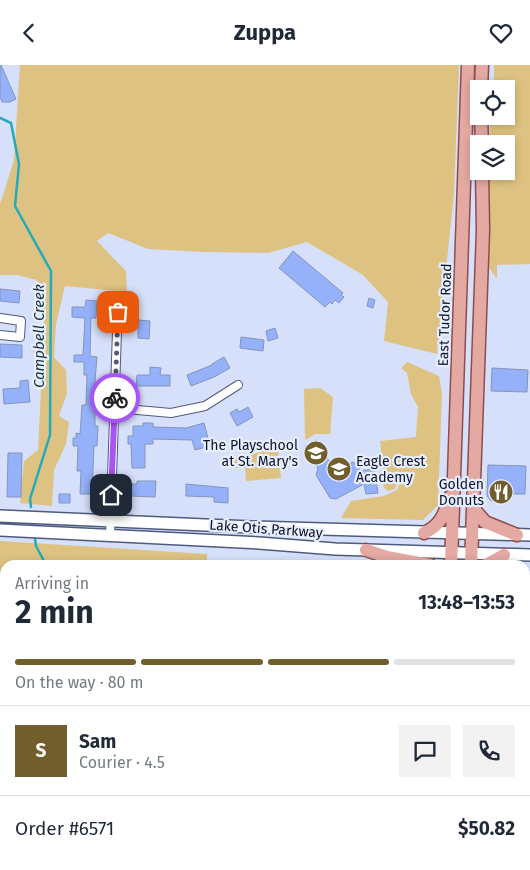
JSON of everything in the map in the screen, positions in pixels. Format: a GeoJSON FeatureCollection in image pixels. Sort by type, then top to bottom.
{"type":"FeatureCollection","features":[{"type":"Feature","properties":{"kind":"main road","name":"East Tudor Road"},"geometry":{"type":"LineString","coordinates":[[452,559],[468,65]]}},
{"type":"Feature","properties":{"kind":"main road"},"geometry":{"type":"LineString","coordinates":[[481,80],[482,65]]}},
{"type":"Feature","properties":{"kind":"main road"},"geometry":{"type":"LineString","coordinates":[[471,559],[482,180]]}},
{"type":"Feature","properties":{"kind":"main road"},"geometry":{"type":"LineString","coordinates":[[424,533],[434,528],[441,521],[454,485]]}},
{"type":"Feature","properties":{"kind":"main road"},"geometry":{"type":"LineString","coordinates":[[473,509],[480,518],[490,525],[524,535]]}},
{"type":"Feature","properties":{"kind":"main road","name":"Lake Otis Parkway"},"geometry":{"type":"LineString","coordinates":[[0,516],[424,533],[524,535]]}},
{"type":"Feature","properties":{"kind":"main road","name":"Lake Otis Parkway"},"geometry":{"type":"LineString","coordinates":[[0,530],[366,550],[452,559],[530,555]]}},
{"type":"Feature","properties":{"kind":"main road"},"geometry":{"type":"LineString","coordinates":[[366,550],[403,560]]}},
{"type":"Feature","properties":{"kind":"main road"},"geometry":{"type":"LineString","coordinates":[[495,560],[504,555]]}},
{"type":"Feature","properties":{"kind":"street"},"geometry":{"type":"LineString","coordinates":[[110,535],[118,302]]}},
{"type":"Feature","properties":{"kind":"street"},"geometry":{"type":"LineString","coordinates":[[0,318],[21,321],[20,337],[0,335]]}},
{"type":"Feature","properties":{"kind":"street"},"geometry":{"type":"LineString","coordinates":[[115,409],[171,413],[205,406],[238,385]]}},
{"type":"Feature","properties":{"kind":"shaded area"},"geometry":{"type":"Polygon","coordinates":[[[20,65],[459,65],[454,194],[437,354],[384,341],[388,302],[363,275],[307,242],[268,253],[203,252],[148,249],[108,233],[97,241],[126,271],[127,292],[65,286],[56,324],[54,357],[66,370],[67,393],[59,416],[69,422],[66,444],[54,470],[52,506],[20,503],[24,461],[38,450],[41,391],[38,359],[33,352],[44,323],[39,305],[37,280],[17,275],[0,275],[0,204],[14,160],[20,65]]]}},
{"type":"Feature","properties":{"kind":"shaded area"},"geometry":{"type":"Polygon","coordinates":[[[494,65],[530,65],[530,264],[497,265],[497,279],[488,266],[489,180],[515,180],[515,135],[490,135],[490,125],[515,125],[515,80],[494,80],[494,65]]]}},
{"type":"Feature","properties":{"kind":"shaded area"},"geometry":{"type":"Polygon","coordinates":[[[407,362],[439,376],[442,394],[438,505],[423,520],[341,518],[351,501],[384,496],[397,490],[400,483],[396,477],[393,477],[397,483],[395,489],[388,491],[383,486],[386,479],[390,477],[384,476],[380,441],[416,437],[418,407],[411,394],[407,373],[401,368],[407,362]]]}},
{"type":"Feature","properties":{"kind":"shaded area"},"geometry":{"type":"Polygon","coordinates":[[[320,388],[333,397],[330,434],[315,434],[306,440],[304,389],[320,388]]]}},
{"type":"Feature","properties":{"kind":"shaded area"},"geometry":{"type":"Polygon","coordinates":[[[278,448],[281,478],[246,481],[245,468],[234,468],[234,458],[278,448]]]}},
{"type":"Feature","properties":{"kind":"shaded area"},"geometry":{"type":"Polygon","coordinates":[[[0,541],[207,554],[207,560],[0,560],[0,541]]]}},
{"type":"Feature","properties":{"kind":"building"},"geometry":{"type":"Polygon","coordinates":[[[0,65],[16,99],[10,102],[2,102],[0,97],[0,65]]]}},
{"type":"Feature","properties":{"kind":"building"},"geometry":{"type":"Polygon","coordinates":[[[293,251],[343,293],[341,295],[344,297],[339,303],[335,300],[332,304],[330,302],[325,307],[279,268],[293,251]]]}},
{"type":"Feature","properties":{"kind":"building"},"geometry":{"type":"Polygon","coordinates":[[[0,289],[20,291],[19,303],[0,301],[0,289]]]}},
{"type":"Feature","properties":{"kind":"building"},"geometry":{"type":"Polygon","coordinates":[[[369,298],[375,300],[373,308],[367,306],[369,298]]]}},
{"type":"Feature","properties":{"kind":"building"},"geometry":{"type":"Polygon","coordinates":[[[86,300],[97,301],[96,318],[91,318],[90,356],[97,357],[93,405],[95,405],[95,426],[98,426],[97,446],[94,446],[92,494],[80,494],[81,471],[77,471],[78,446],[73,446],[73,438],[76,438],[76,433],[80,434],[82,405],[86,405],[87,375],[84,375],[84,362],[74,362],[74,355],[83,355],[85,318],[72,317],[72,307],[85,307],[86,300]]]}},
{"type":"Feature","properties":{"kind":"building"},"geometry":{"type":"Polygon","coordinates":[[[138,320],[150,321],[149,339],[138,338],[138,320]]]}},
{"type":"Feature","properties":{"kind":"building"},"geometry":{"type":"Polygon","coordinates":[[[275,328],[278,338],[268,341],[266,331],[275,328]]]}},
{"type":"Feature","properties":{"kind":"building"},"geometry":{"type":"Polygon","coordinates":[[[241,337],[264,340],[263,351],[240,348],[241,337]]]}},
{"type":"Feature","properties":{"kind":"building"},"geometry":{"type":"Polygon","coordinates":[[[0,344],[22,345],[22,358],[0,357],[0,344]]]}},
{"type":"Feature","properties":{"kind":"building"},"geometry":{"type":"Polygon","coordinates":[[[224,357],[230,368],[191,386],[187,375],[212,365],[224,357]]]}},
{"type":"Feature","properties":{"kind":"building"},"geometry":{"type":"Polygon","coordinates":[[[150,367],[161,368],[160,375],[170,375],[170,386],[136,386],[137,375],[150,375],[150,367]]]}},
{"type":"Feature","properties":{"kind":"building"},"geometry":{"type":"Polygon","coordinates":[[[492,368],[528,370],[527,392],[491,391],[492,368]]]}},
{"type":"Feature","properties":{"kind":"building"},"geometry":{"type":"Polygon","coordinates":[[[28,380],[30,402],[4,404],[3,389],[20,388],[20,381],[28,380]]]}},
{"type":"Feature","properties":{"kind":"building"},"geometry":{"type":"Polygon","coordinates":[[[248,407],[253,417],[237,426],[230,413],[237,409],[239,412],[248,407]]]}},
{"type":"Feature","properties":{"kind":"building"},"geometry":{"type":"Polygon","coordinates":[[[143,423],[153,423],[153,427],[186,428],[204,423],[210,446],[195,450],[192,440],[153,439],[153,444],[145,444],[145,468],[132,468],[131,444],[128,444],[128,436],[133,436],[133,426],[143,426],[143,423]]]}},
{"type":"Feature","properties":{"kind":"building","name":"Eagle Crest Academy"},"geometry":{"type":"Polygon","coordinates":[[[316,440],[329,461],[346,466],[353,462],[359,465],[360,471],[374,469],[378,493],[366,494],[364,484],[336,499],[330,498],[316,475],[318,468],[305,446],[316,440]]]}},
{"type":"Feature","properties":{"kind":"building"},"geometry":{"type":"Polygon","coordinates":[[[8,453],[22,453],[21,497],[7,497],[8,453]]]}},
{"type":"Feature","properties":{"kind":"building"},"geometry":{"type":"Polygon","coordinates":[[[488,465],[526,466],[525,494],[504,494],[497,501],[491,501],[487,496],[488,465]]]}},
{"type":"Feature","properties":{"kind":"building"},"geometry":{"type":"Polygon","coordinates":[[[137,481],[156,481],[155,497],[130,496],[131,484],[137,484],[137,481]]]}},
{"type":"Feature","properties":{"kind":"building"},"geometry":{"type":"Polygon","coordinates":[[[186,484],[228,488],[228,503],[214,502],[214,497],[186,496],[186,484]]]}},
{"type":"Feature","properties":{"kind":"building"},"geometry":{"type":"Polygon","coordinates":[[[59,494],[70,494],[70,503],[59,503],[59,494]]]}},
{"type":"Feature","properties":{"kind":"waterway","name":"Campbell Creek"},"geometry":{"type":"LineString","coordinates":[[0,118],[11,123],[19,164],[15,206],[51,271],[50,435],[30,499],[31,507]]}},
{"type":"Feature","properties":{"kind":"waterway","name":"Campbell Creek"},"geometry":{"type":"LineString","coordinates":[[35,539],[36,546],[43,560]]}},
{"type":"Feature","properties":{"kind":"way so far"},"geometry":{"type":"LineString","coordinates":[[115,398],[118,312]]}},
{"type":"Feature","properties":{"kind":"place","name":"The Playschool at St. Mary's"},"geometry":{"type":"Point","coordinates":[316,453]}},
{"type":"Feature","properties":{"kind":"place","name":"Eagle Crest Academy"},"geometry":{"type":"Point","coordinates":[339,469]}},
{"type":"Feature","properties":{"kind":"place","name":"Golden Donuts"},"geometry":{"type":"Point","coordinates":[501,492]}},
{"type":"Feature","properties":{"kind":"route"},"geometry":{"type":"LineString","coordinates":[[111,495],[115,398]]}}]}
